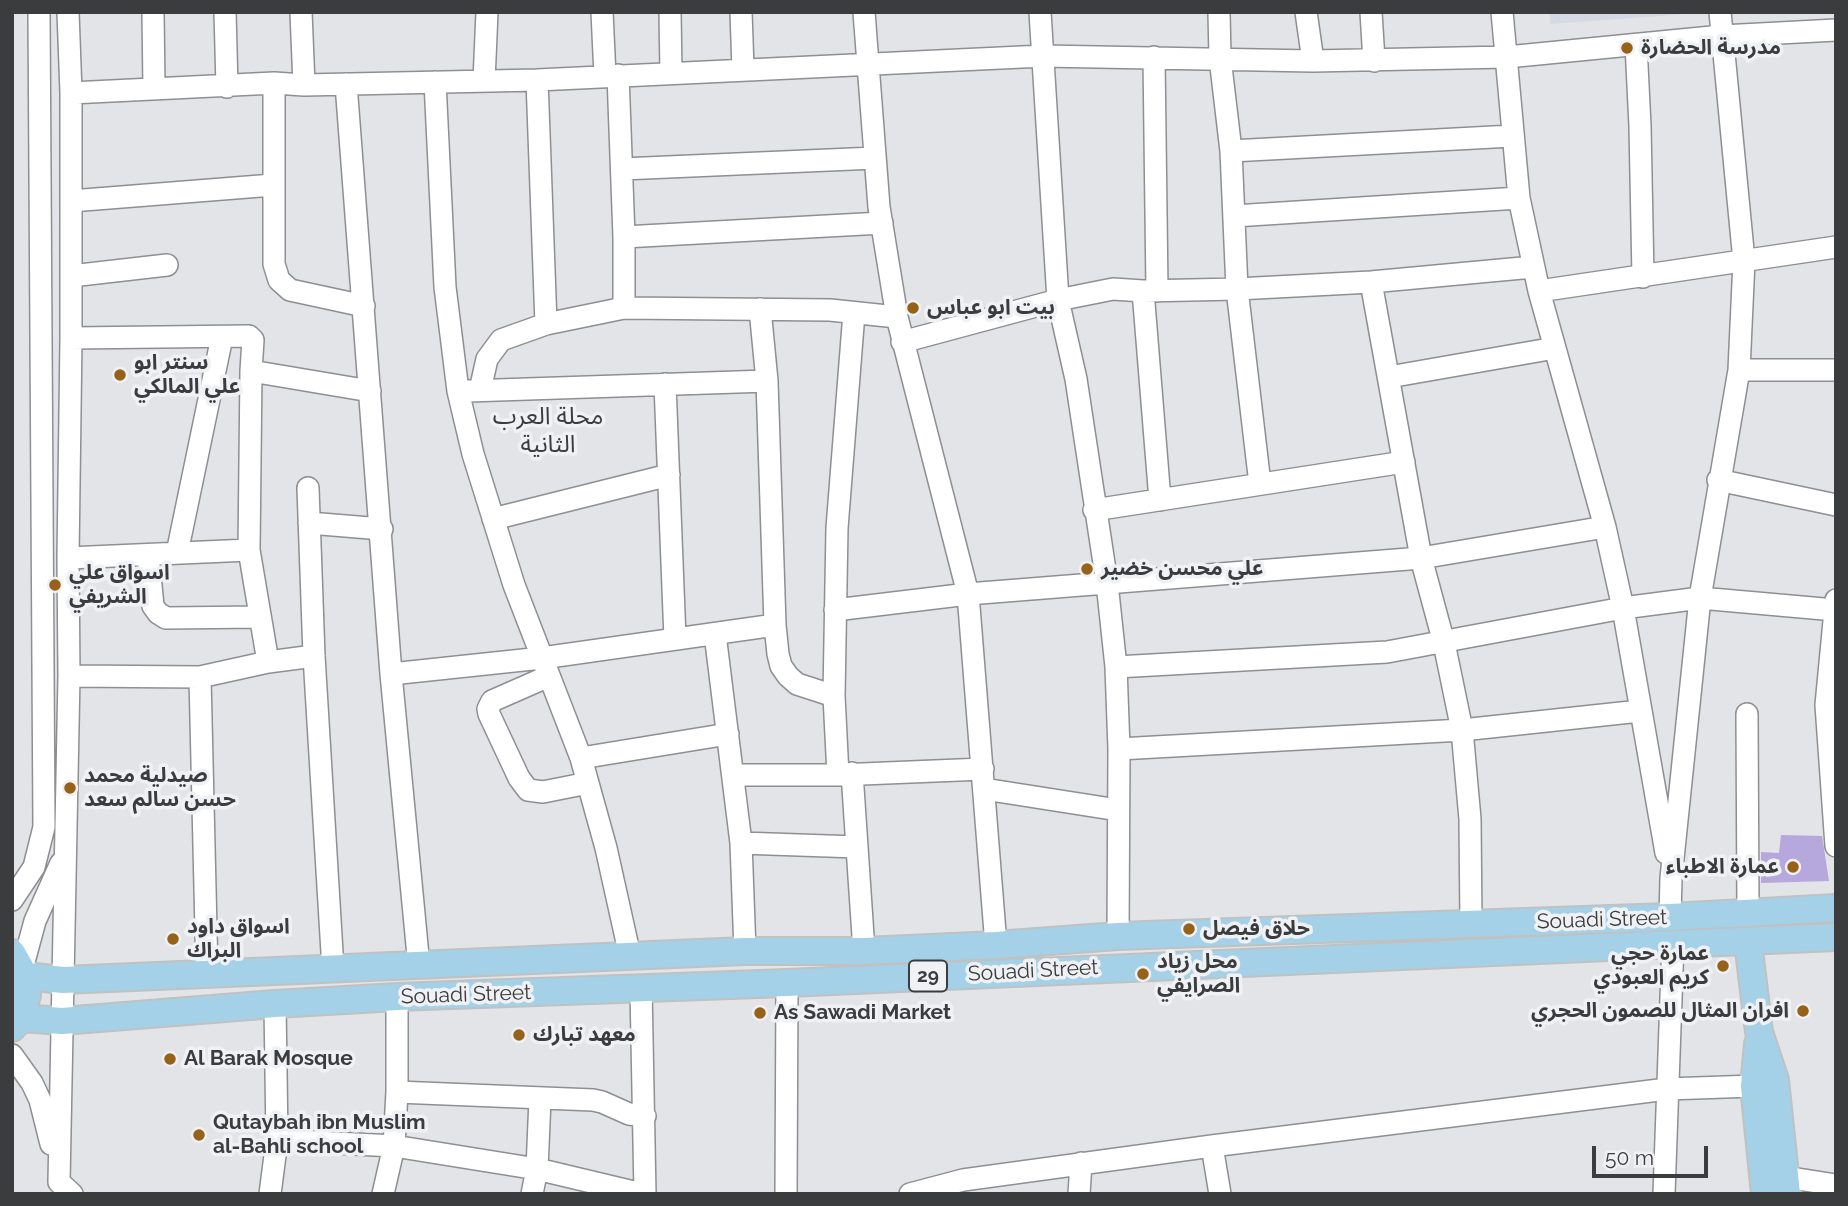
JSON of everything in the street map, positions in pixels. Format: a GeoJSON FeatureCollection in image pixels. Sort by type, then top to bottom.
{"type":"FeatureCollection","features":[{"type":"Feature","properties":{"kind":"main road","name":"Souadi Street"},"geometry":{"type":"LineString","coordinates":[[17,1023],[397,997],[787,983],[1671,930],[1748,911],[1836,908]]}},
{"type":"Feature","properties":{"kind":"main road","name":"Souadi Street"},"geometry":{"type":"LineString","coordinates":[[20,966],[63,980],[745,951],[864,951],[1118,936],[1471,925],[1671,930],[1748,942],[1836,937]]}},
{"type":"Feature","properties":{"kind":"main road"},"geometry":{"type":"LineString","coordinates":[[1748,942],[1759,1032],[1775,1080],[1779,1188]]}},
{"type":"Feature","properties":{"kind":"main road"},"geometry":{"type":"LineString","coordinates":[[787,950],[787,983]]}},
{"type":"Feature","properties":{"kind":"main road","name":"29"},"geometry":{"type":"LineString","coordinates":[[17,1023],[26,995],[20,966]]}},
{"type":"Feature","properties":{"kind":"main road"},"geometry":{"type":"LineString","coordinates":[[1759,1032],[1754,1086],[1779,1188]]}},
{"type":"Feature","properties":{"kind":"street"},"geometry":{"type":"LineString","coordinates":[[12,900],[34,867],[44,827],[39,12]]}},
{"type":"Feature","properties":{"kind":"street"},"geometry":{"type":"LineString","coordinates":[[64,1190],[62,1021],[69,676],[71,338],[71,93],[68,12]]}},
{"type":"Feature","properties":{"kind":"street"},"geometry":{"type":"LineString","coordinates":[[153,12],[154,89]]}},
{"type":"Feature","properties":{"kind":"street"},"geometry":{"type":"LineString","coordinates":[[225,12],[227,87]]}},
{"type":"Feature","properties":{"kind":"street"},"geometry":{"type":"LineString","coordinates":[[301,12],[304,85]]}},
{"type":"Feature","properties":{"kind":"street"},"geometry":{"type":"LineString","coordinates":[[484,81],[487,12]]}},
{"type":"Feature","properties":{"kind":"street"},"geometry":{"type":"LineString","coordinates":[[602,12],[622,169],[624,308]]}},
{"type":"Feature","properties":{"kind":"street"},"geometry":{"type":"LineString","coordinates":[[670,12],[671,73]]}},
{"type":"Feature","properties":{"kind":"street"},"geometry":{"type":"LineString","coordinates":[[741,12],[743,69]]}},
{"type":"Feature","properties":{"kind":"street"},"geometry":{"type":"LineString","coordinates":[[864,12],[874,158],[897,317],[968,594],[996,945]]}},
{"type":"Feature","properties":{"kind":"street"},"geometry":{"type":"LineString","coordinates":[[1040,12],[1058,300],[1076,379],[1107,583],[1116,667],[1119,749],[1118,936]]}},
{"type":"Feature","properties":{"kind":"street"},"geometry":{"type":"LineString","coordinates":[[1219,12],[1220,58],[1231,150],[1237,289],[1260,484]]}},
{"type":"Feature","properties":{"kind":"street"},"geometry":{"type":"LineString","coordinates":[[1306,12],[1313,61]]}},
{"type":"Feature","properties":{"kind":"street"},"geometry":{"type":"LineString","coordinates":[[1371,12],[1374,61]]}},
{"type":"Feature","properties":{"kind":"street"},"geometry":{"type":"LineString","coordinates":[[1502,12],[1519,198],[1539,291],[1605,527],[1623,608],[1671,878]]}},
{"type":"Feature","properties":{"kind":"street"},"geometry":{"type":"LineString","coordinates":[[1664,1194],[1671,878],[1700,597],[1739,370],[1744,261],[1720,12]]}},
{"type":"Feature","properties":{"kind":"street"},"geometry":{"type":"LineString","coordinates":[[71,93],[274,83],[304,85],[537,80],[1043,56],[1313,61],[1507,57],[1722,36],[1836,30]]}},
{"type":"Feature","properties":{"kind":"street"},"geometry":{"type":"LineString","coordinates":[[1636,45],[1643,277]]}},
{"type":"Feature","properties":{"kind":"street"},"geometry":{"type":"LineString","coordinates":[[1154,57],[1150,291],[1160,500]]}},
{"type":"Feature","properties":{"kind":"street"},"geometry":{"type":"LineString","coordinates":[[537,80],[546,324]]}},
{"type":"Feature","properties":{"kind":"street"},"geometry":{"type":"LineString","coordinates":[[435,82],[445,287],[458,391],[473,454],[493,519],[545,667],[581,758],[606,848],[629,956]]}},
{"type":"Feature","properties":{"kind":"street"},"geometry":{"type":"LineString","coordinates":[[274,83],[274,264],[279,280],[290,290],[365,306]]}},
{"type":"Feature","properties":{"kind":"street"},"geometry":{"type":"LineString","coordinates":[[346,84],[391,674],[419,966]]}},
{"type":"Feature","properties":{"kind":"street"},"geometry":{"type":"LineString","coordinates":[[1231,150],[1512,136]]}},
{"type":"Feature","properties":{"kind":"street"},"geometry":{"type":"LineString","coordinates":[[622,169],[874,158]]}},
{"type":"Feature","properties":{"kind":"street"},"geometry":{"type":"LineString","coordinates":[[71,201],[273,185]]}},
{"type":"Feature","properties":{"kind":"street"},"geometry":{"type":"LineString","coordinates":[[1234,216],[1519,198]]}},
{"type":"Feature","properties":{"kind":"street"},"geometry":{"type":"LineString","coordinates":[[624,237],[882,223]]}},
{"type":"Feature","properties":{"kind":"street"},"geometry":{"type":"LineString","coordinates":[[1539,291],[1836,247]]}},
{"type":"Feature","properties":{"kind":"street"},"geometry":{"type":"LineString","coordinates":[[71,276],[167,265]]}},
{"type":"Feature","properties":{"kind":"street"},"geometry":{"type":"LineString","coordinates":[[902,342],[1058,300],[1113,289],[1237,289],[1371,282],[1533,267]]}},
{"type":"Feature","properties":{"kind":"street"},"geometry":{"type":"LineString","coordinates":[[1371,282],[1421,558],[1444,643],[1462,730],[1470,818],[1471,925]]}},
{"type":"Feature","properties":{"kind":"street"},"geometry":{"type":"LineString","coordinates":[[480,390],[487,359],[493,349],[512,335],[546,324],[624,308],[760,309],[897,317]]}},
{"type":"Feature","properties":{"kind":"street"},"geometry":{"type":"LineString","coordinates":[[760,309],[766,382],[775,625],[781,666],[797,684],[834,696]]}},
{"type":"Feature","properties":{"kind":"street"},"geometry":{"type":"LineString","coordinates":[[854,313],[837,528],[834,696],[857,847],[864,951]]}},
{"type":"Feature","properties":{"kind":"street"},"geometry":{"type":"LineString","coordinates":[[71,338],[249,336],[253,340],[248,550],[268,662]]}},
{"type":"Feature","properties":{"kind":"street"},"geometry":{"type":"LineString","coordinates":[[177,553],[222,337]]}},
{"type":"Feature","properties":{"kind":"street"},"geometry":{"type":"LineString","coordinates":[[1389,376],[1555,348]]}},
{"type":"Feature","properties":{"kind":"street"},"geometry":{"type":"LineString","coordinates":[[1739,370],[1836,370]]}},
{"type":"Feature","properties":{"kind":"street"},"geometry":{"type":"LineString","coordinates":[[251,371],[370,391]]}},
{"type":"Feature","properties":{"kind":"street"},"geometry":{"type":"LineString","coordinates":[[458,391],[766,382]]}},
{"type":"Feature","properties":{"kind":"street"},"geometry":{"type":"LineString","coordinates":[[665,384],[675,639]]}},
{"type":"Feature","properties":{"kind":"street"},"geometry":{"type":"LineString","coordinates":[[42,419],[70,418]]}},
{"type":"Feature","properties":{"kind":"street"},"geometry":{"type":"LineString","coordinates":[[1094,510],[1404,462]]}},
{"type":"Feature","properties":{"kind":"street"},"geometry":{"type":"LineString","coordinates":[[493,519],[669,475]]}},
{"type":"Feature","properties":{"kind":"street"},"geometry":{"type":"LineString","coordinates":[[1718,480],[1836,505]]}},
{"type":"Feature","properties":{"kind":"street"},"geometry":{"type":"LineString","coordinates":[[308,488],[314,656],[333,969]]}},
{"type":"Feature","properties":{"kind":"street"},"geometry":{"type":"LineString","coordinates":[[309,523],[382,529]]}},
{"type":"Feature","properties":{"kind":"street"},"geometry":{"type":"LineString","coordinates":[[835,610],[968,594],[1421,558],[1605,527]]}},
{"type":"Feature","properties":{"kind":"street"},"geometry":{"type":"LineString","coordinates":[[68,558],[248,550]]}},
{"type":"Feature","properties":{"kind":"street"},"geometry":{"type":"LineString","coordinates":[[148,555],[153,606],[166,618],[260,617]]}},
{"type":"Feature","properties":{"kind":"street"},"geometry":{"type":"LineString","coordinates":[[1116,667],[1387,652],[1623,608],[1700,597],[1835,605],[1826,705],[1836,846]]}},
{"type":"Feature","properties":{"kind":"street"},"geometry":{"type":"LineString","coordinates":[[391,674],[545,667],[675,639],[775,625]]}},
{"type":"Feature","properties":{"kind":"street"},"geometry":{"type":"LineString","coordinates":[[715,634],[741,843],[745,951]]}},
{"type":"Feature","properties":{"kind":"street"},"geometry":{"type":"LineString","coordinates":[[69,676],[200,677],[268,662],[314,656]]}},
{"type":"Feature","properties":{"kind":"street"},"geometry":{"type":"LineString","coordinates":[[545,667],[492,701],[489,714],[519,778],[528,790],[543,792],[588,783]]}},
{"type":"Feature","properties":{"kind":"street"},"geometry":{"type":"LineString","coordinates":[[200,677],[207,973]]}},
{"type":"Feature","properties":{"kind":"street"},"geometry":{"type":"LineString","coordinates":[[1119,749],[1462,730],[1640,711]]}},
{"type":"Feature","properties":{"kind":"street"},"geometry":{"type":"LineString","coordinates":[[1747,714],[1748,911]]}},
{"type":"Feature","properties":{"kind":"street"},"geometry":{"type":"LineString","coordinates":[[581,758],[728,734]]}},
{"type":"Feature","properties":{"kind":"street"},"geometry":{"type":"LineString","coordinates":[[733,775],[845,774],[983,779],[1118,810]]}},
{"type":"Feature","properties":{"kind":"street"},"geometry":{"type":"LineString","coordinates":[[741,843],[857,847]]}},
{"type":"Feature","properties":{"kind":"street"},"geometry":{"type":"LineString","coordinates":[[20,966],[35,920],[58,873],[65,847]]}},
{"type":"Feature","properties":{"kind":"street"},"geometry":{"type":"LineString","coordinates":[[786,1194],[787,983]]}},
{"type":"Feature","properties":{"kind":"street"},"geometry":{"type":"LineString","coordinates":[[277,1140],[394,1146],[537,1169],[643,1194],[645,1116],[641,988]]}},
{"type":"Feature","properties":{"kind":"street"},"geometry":{"type":"LineString","coordinates":[[383,1194],[394,1146],[397,997]]}},
{"type":"Feature","properties":{"kind":"street"},"geometry":{"type":"LineString","coordinates":[[270,1194],[277,1140],[275,1004]]}},
{"type":"Feature","properties":{"kind":"street"},"geometry":{"type":"LineString","coordinates":[[12,1055],[32,1083],[40,1100],[64,1190]]}},
{"type":"Feature","properties":{"kind":"street"},"geometry":{"type":"LineString","coordinates":[[910,1194],[963,1180],[1212,1146],[1667,1089],[1754,1086]]}},
{"type":"Feature","properties":{"kind":"street"},"geometry":{"type":"LineString","coordinates":[[397,1092],[540,1100],[593,1100],[629,1114],[645,1116]]}},
{"type":"Feature","properties":{"kind":"street"},"geometry":{"type":"LineString","coordinates":[[532,1194],[537,1169],[540,1100]]}},
{"type":"Feature","properties":{"kind":"street"},"geometry":{"type":"LineString","coordinates":[[1212,1146],[1220,1194]]}},
{"type":"Feature","properties":{"kind":"street"},"geometry":{"type":"LineString","coordinates":[[1079,1194],[1080,1163]]}},
{"type":"Feature","properties":{"kind":"street"},"geometry":{"type":"LineString","coordinates":[[1779,1188],[1836,1185]]}},
{"type":"Feature","properties":{"kind":"shaded area"},"geometry":{"type":"Polygon","coordinates":[[[1550,12],[1687,12],[1687,14],[1550,24],[1550,12]]]}},
{"type":"Feature","properties":{"kind":"building","name":"عمارة الاطباء"},"geometry":{"type":"Polygon","coordinates":[[[1781,835],[1822,836],[1829,881],[1761,883],[1761,852],[1779,853],[1781,835]]]}},
{"type":"Feature","properties":{"kind":"place","name":"مدرسة الحضارة"},"geometry":{"type":"Point","coordinates":[1627,48]}},
{"type":"Feature","properties":{"kind":"place","name":"بيت ابو عباس"},"geometry":{"type":"Point","coordinates":[913,308]}},
{"type":"Feature","properties":{"kind":"place","name":"سنتر ابو علي المالكي"},"geometry":{"type":"Point","coordinates":[120,375]}},
{"type":"Feature","properties":{"kind":"place","name":"علي محسن خضير"},"geometry":{"type":"Point","coordinates":[1087,569]}},
{"type":"Feature","properties":{"kind":"place","name":"اسواق علي الشريفي"},"geometry":{"type":"Point","coordinates":[55,585]}},
{"type":"Feature","properties":{"kind":"place","name":"صيدلية محمد حسن سالم سعد"},"geometry":{"type":"Point","coordinates":[70,788]}},
{"type":"Feature","properties":{"kind":"place","name":"عمارة الاطباء"},"geometry":{"type":"Point","coordinates":[1793,867]}},
{"type":"Feature","properties":{"kind":"place","name":"حلاق فيصل"},"geometry":{"type":"Point","coordinates":[1189,929]}},
{"type":"Feature","properties":{"kind":"place","name":"اسواق داود البراك"},"geometry":{"type":"Point","coordinates":[173,939]}},
{"type":"Feature","properties":{"kind":"place","name":"عمارة حجي كريم العبودي"},"geometry":{"type":"Point","coordinates":[1723,966]}},
{"type":"Feature","properties":{"kind":"place","name":"محل زياد الصرايفي"},"geometry":{"type":"Point","coordinates":[1143,974]}},
{"type":"Feature","properties":{"kind":"place","name":"افران المثال للصمون الحجري"},"geometry":{"type":"Point","coordinates":[1803,1011]}},
{"type":"Feature","properties":{"kind":"place","name":"As Sawadi Market"},"geometry":{"type":"Point","coordinates":[760,1013]}},
{"type":"Feature","properties":{"kind":"place","name":"معهد تبارك"},"geometry":{"type":"Point","coordinates":[519,1035]}},
{"type":"Feature","properties":{"kind":"place","name":"Al Barak Mosque"},"geometry":{"type":"Point","coordinates":[170,1059]}},
{"type":"Feature","properties":{"kind":"place","name":"Qutaybah ibn Muslim al-Bahli school"},"geometry":{"type":"Point","coordinates":[199,1135]}},
{"type":"Feature","properties":{"kind":"district","name":"محلة العرب الثانية"},"geometry":{"type":"Point","coordinates":[548,431]}}]}
